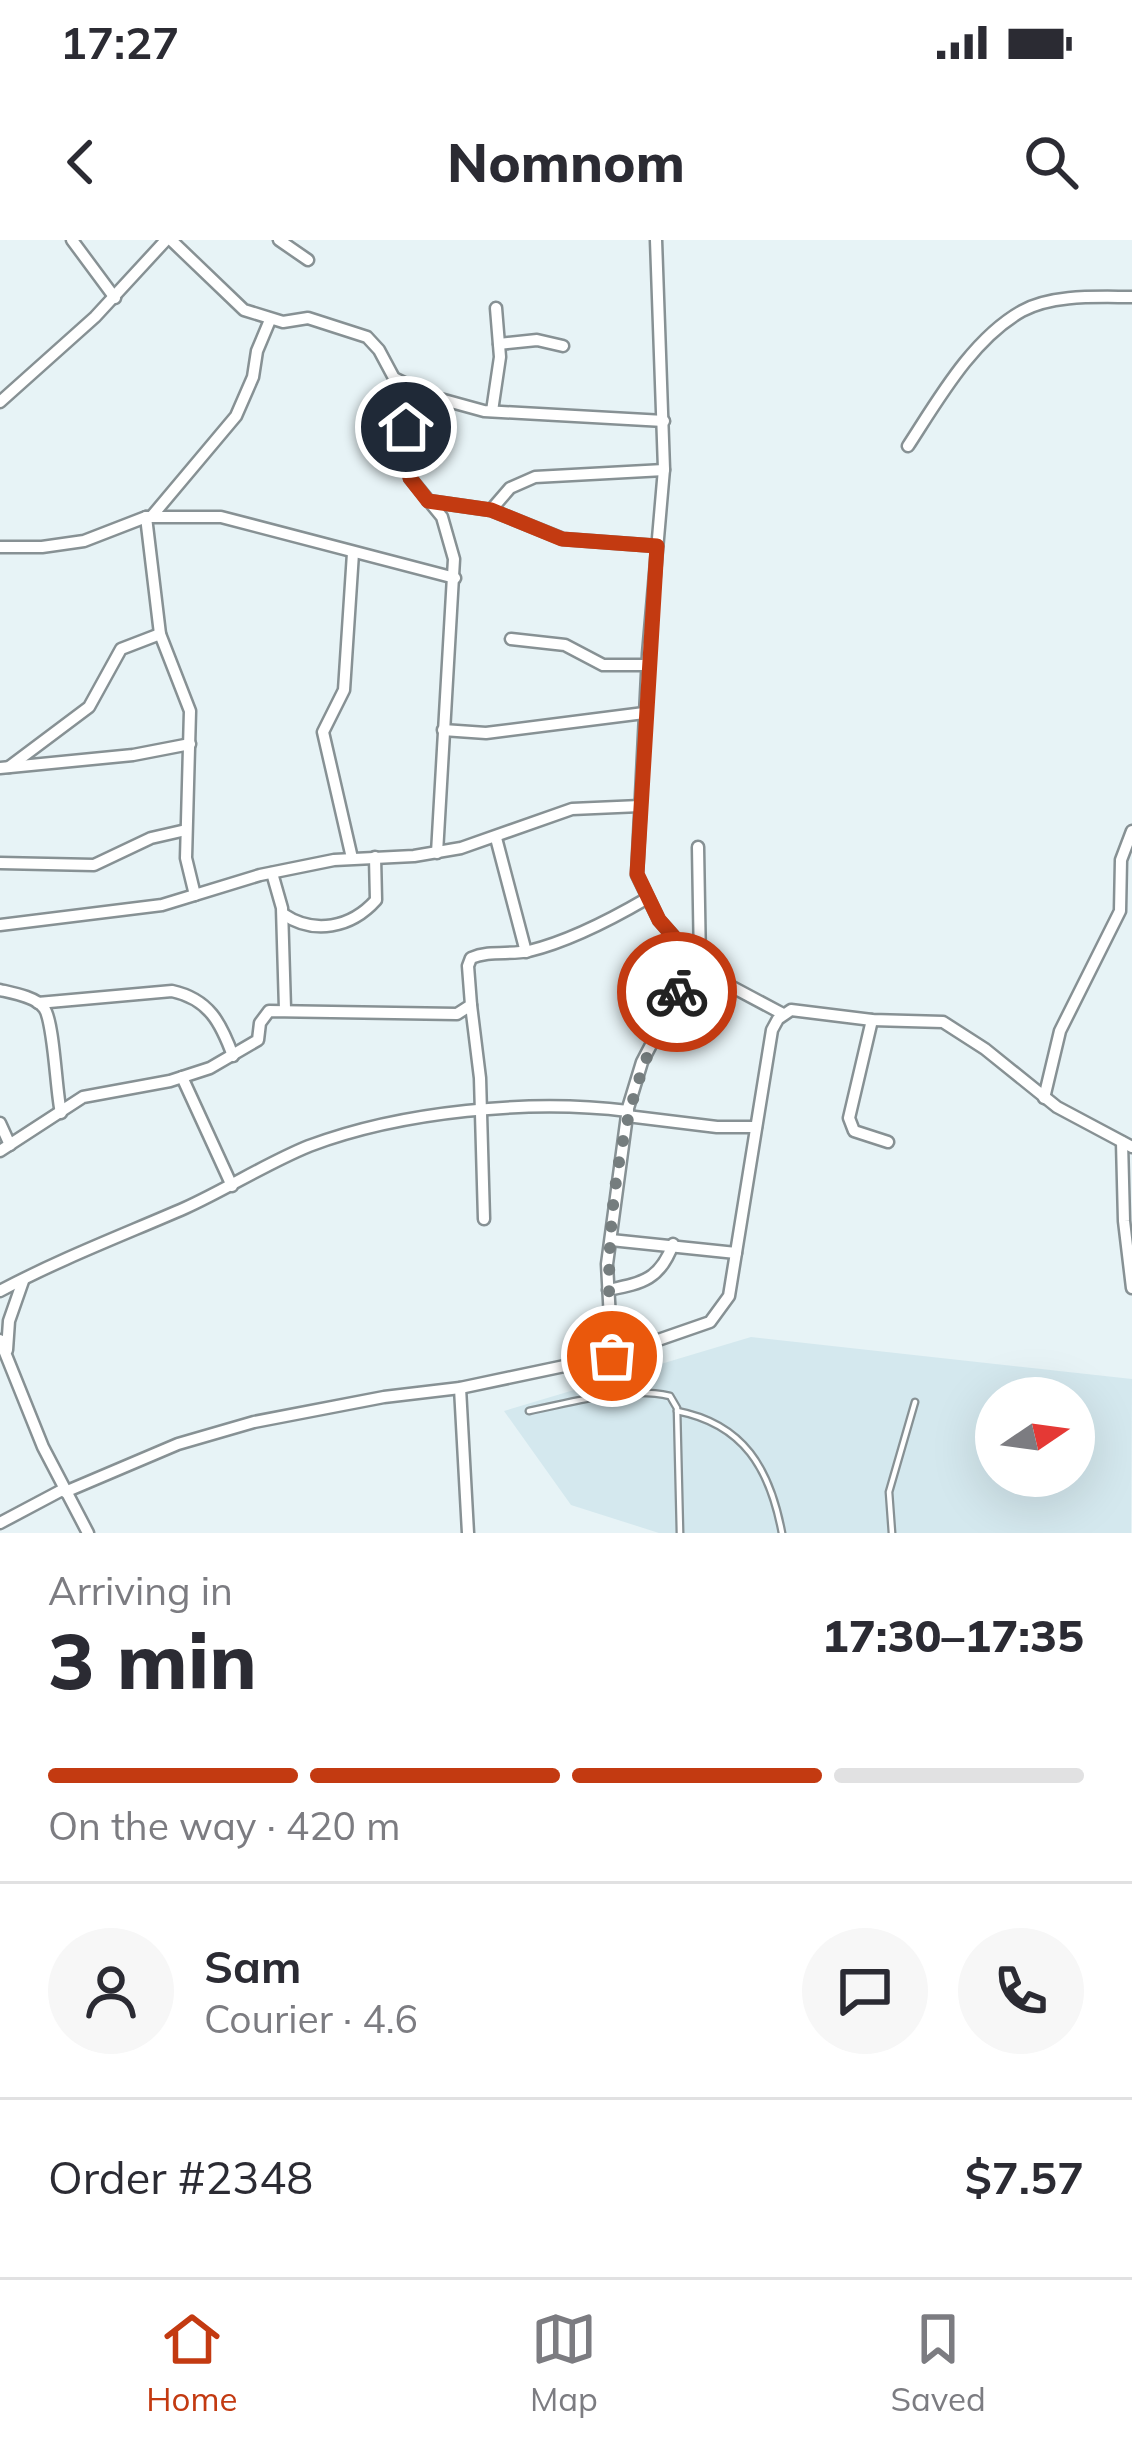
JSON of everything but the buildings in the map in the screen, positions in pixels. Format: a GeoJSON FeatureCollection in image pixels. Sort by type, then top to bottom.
{"type":"FeatureCollection","features":[{"type":"Feature","properties":{"kind":"street"},"geometry":{"type":"LineString","coordinates":[[72,240],[115,298]]}},
{"type":"Feature","properties":{"kind":"street"},"geometry":{"type":"LineString","coordinates":[[0,402],[115,298],[168,240],[244,310],[269,320],[308,318],[367,337],[394,378],[406,427],[410,478],[442,517],[452,540],[455,578],[437,853]]}},
{"type":"Feature","properties":{"kind":"street"},"geometry":{"type":"LineString","coordinates":[[279,240],[308,260]]}},
{"type":"Feature","properties":{"kind":"street"},"geometry":{"type":"LineString","coordinates":[[656,240],[664,470],[647,664],[637,874],[646,899],[698,964],[783,1014]]}},
{"type":"Feature","properties":{"kind":"street"},"geometry":{"type":"LineString","coordinates":[[908,446],[965,364],[994,332],[1023,310],[1049,302],[1132,297]]}},
{"type":"Feature","properties":{"kind":"street"},"geometry":{"type":"LineString","coordinates":[[492,411],[499,344],[496,308]]}},
{"type":"Feature","properties":{"kind":"street"},"geometry":{"type":"LineString","coordinates":[[195,895],[186,858],[190,711],[160,634],[149,516],[236,416],[269,320]]}},
{"type":"Feature","properties":{"kind":"street"},"geometry":{"type":"LineString","coordinates":[[499,344],[537,340],[563,346]]}},
{"type":"Feature","properties":{"kind":"street"},"geometry":{"type":"LineString","coordinates":[[394,378],[433,398],[492,411],[664,421]]}},
{"type":"Feature","properties":{"kind":"street"},"geometry":{"type":"LineString","coordinates":[[491,510],[510,488],[535,477],[664,470]]}},
{"type":"Feature","properties":{"kind":"street"},"geometry":{"type":"LineString","coordinates":[[428,501],[491,510],[562,539],[657,546]]}},
{"type":"Feature","properties":{"kind":"street"},"geometry":{"type":"LineString","coordinates":[[0,547],[84,541],[149,516],[221,517],[455,578]]}},
{"type":"Feature","properties":{"kind":"street"},"geometry":{"type":"LineString","coordinates":[[352,553],[344,690],[323,732],[352,858]]}},
{"type":"Feature","properties":{"kind":"street"},"geometry":{"type":"LineString","coordinates":[[5,768],[88,707],[122,649],[160,634]]}},
{"type":"Feature","properties":{"kind":"street"},"geometry":{"type":"LineString","coordinates":[[511,638],[565,645],[603,665],[647,664]]}},
{"type":"Feature","properties":{"kind":"street"},"geometry":{"type":"LineString","coordinates":[[443,730],[505,731],[644,713]]}},
{"type":"Feature","properties":{"kind":"street"},"geometry":{"type":"LineString","coordinates":[[5,768],[190,744]]}},
{"type":"Feature","properties":{"kind":"street"},"geometry":{"type":"LineString","coordinates":[[0,925],[162,905],[272,872],[352,858],[437,853],[496,838],[572,809],[640,806]]}},
{"type":"Feature","properties":{"kind":"street"},"geometry":{"type":"LineString","coordinates":[[0,863],[94,865],[151,838],[186,830]]}},
{"type":"Feature","properties":{"kind":"street"},"geometry":{"type":"LineString","coordinates":[[1044,1098],[1060,1031],[1120,911],[1121,860],[1132,831]]}},
{"type":"Feature","properties":{"kind":"street"},"geometry":{"type":"LineString","coordinates":[[496,838],[526,952]]}},
{"type":"Feature","properties":{"kind":"street"},"geometry":{"type":"LineString","coordinates":[[612,1356],[611,1240],[628,1114],[642,1062],[698,964],[698,847]]}},
{"type":"Feature","properties":{"kind":"street"},"geometry":{"type":"LineString","coordinates":[[283,914],[309,928],[365,913],[376,900],[375,857]]}},
{"type":"Feature","properties":{"kind":"street"},"geometry":{"type":"LineString","coordinates":[[272,872],[283,914],[286,1009]]}},
{"type":"Feature","properties":{"kind":"street"},"geometry":{"type":"LineString","coordinates":[[484,1219],[477,1040],[467,966],[471,958],[526,952],[610,920],[646,899]]}},
{"type":"Feature","properties":{"kind":"street"},"geometry":{"type":"LineString","coordinates":[[0,990],[38,1003],[172,991],[192,995],[222,1026],[233,1056]]}},
{"type":"Feature","properties":{"kind":"street"},"geometry":{"type":"LineString","coordinates":[[38,1003],[51,1024],[61,1113]]}},
{"type":"Feature","properties":{"kind":"street"},"geometry":{"type":"LineString","coordinates":[[0,1123],[5,1148],[83,1097],[182,1077],[233,1056],[258,1040],[264,1014],[286,1009],[457,1014],[471,1005]]}},
{"type":"Feature","properties":{"kind":"street"},"geometry":{"type":"LineString","coordinates":[[0,1523],[64,1490],[178,1444],[254,1422],[460,1388],[612,1356],[710,1322],[729,1296],[772,1030],[791,1010],[943,1022],[985,1049],[1044,1098],[1127,1145],[1124,1221],[1132,1288]]}},
{"type":"Feature","properties":{"kind":"street"},"geometry":{"type":"LineString","coordinates":[[872,1020],[849,1118],[854,1131],[888,1142]]}},
{"type":"Feature","properties":{"kind":"street"},"geometry":{"type":"LineString","coordinates":[[182,1077],[232,1186]]}},
{"type":"Feature","properties":{"kind":"street"},"geometry":{"type":"LineString","coordinates":[[0,1291],[341,1135],[479,1111],[596,1107],[717,1127],[756,1126]]}},
{"type":"Feature","properties":{"kind":"street"},"geometry":{"type":"LineString","coordinates":[[611,1240],[736,1252]]}},
{"type":"Feature","properties":{"kind":"street"},"geometry":{"type":"LineString","coordinates":[[608,1290],[649,1281],[667,1261],[673,1244]]}},
{"type":"Feature","properties":{"kind":"street"},"geometry":{"type":"LineString","coordinates":[[7,1354],[9,1321],[24,1278]]}},
{"type":"Feature","properties":{"kind":"street"},"geometry":{"type":"LineString","coordinates":[[0,1340],[34,1427],[88,1533]]}},
{"type":"Feature","properties":{"kind":"street"},"geometry":{"type":"LineString","coordinates":[[460,1388],[468,1533]]}},
{"type":"Feature","properties":{"kind":"lane"},"geometry":{"type":"LineString","coordinates":[[529,1411],[652,1393],[670,1396],[677,1411],[680,1533]]}},
{"type":"Feature","properties":{"kind":"lane"},"geometry":{"type":"LineString","coordinates":[[892,1533],[889,1492],[915,1402]]}},
{"type":"Feature","properties":{"kind":"lane"},"geometry":{"type":"LineString","coordinates":[[677,1411],[721,1423],[752,1453],[782,1533]]}},
{"type":"Feature","properties":{"kind":"shaded area"},"geometry":{"type":"Polygon","coordinates":[[[751,1337],[1132,1379],[1131,1533],[659,1533],[571,1505],[504,1411],[751,1337]]]}},
{"type":"Feature","properties":{"kind":"way so far"},"geometry":{"type":"LineString","coordinates":[[612,1356],[608,1264],[628,1111],[642,1062],[677,992]]}},
{"type":"Feature","properties":{"kind":"route"},"geometry":{"type":"LineString","coordinates":[[406,427],[410,478],[428,501],[491,510],[562,539],[657,546],[637,874],[659,920],[695,961],[677,992]]}}]}
